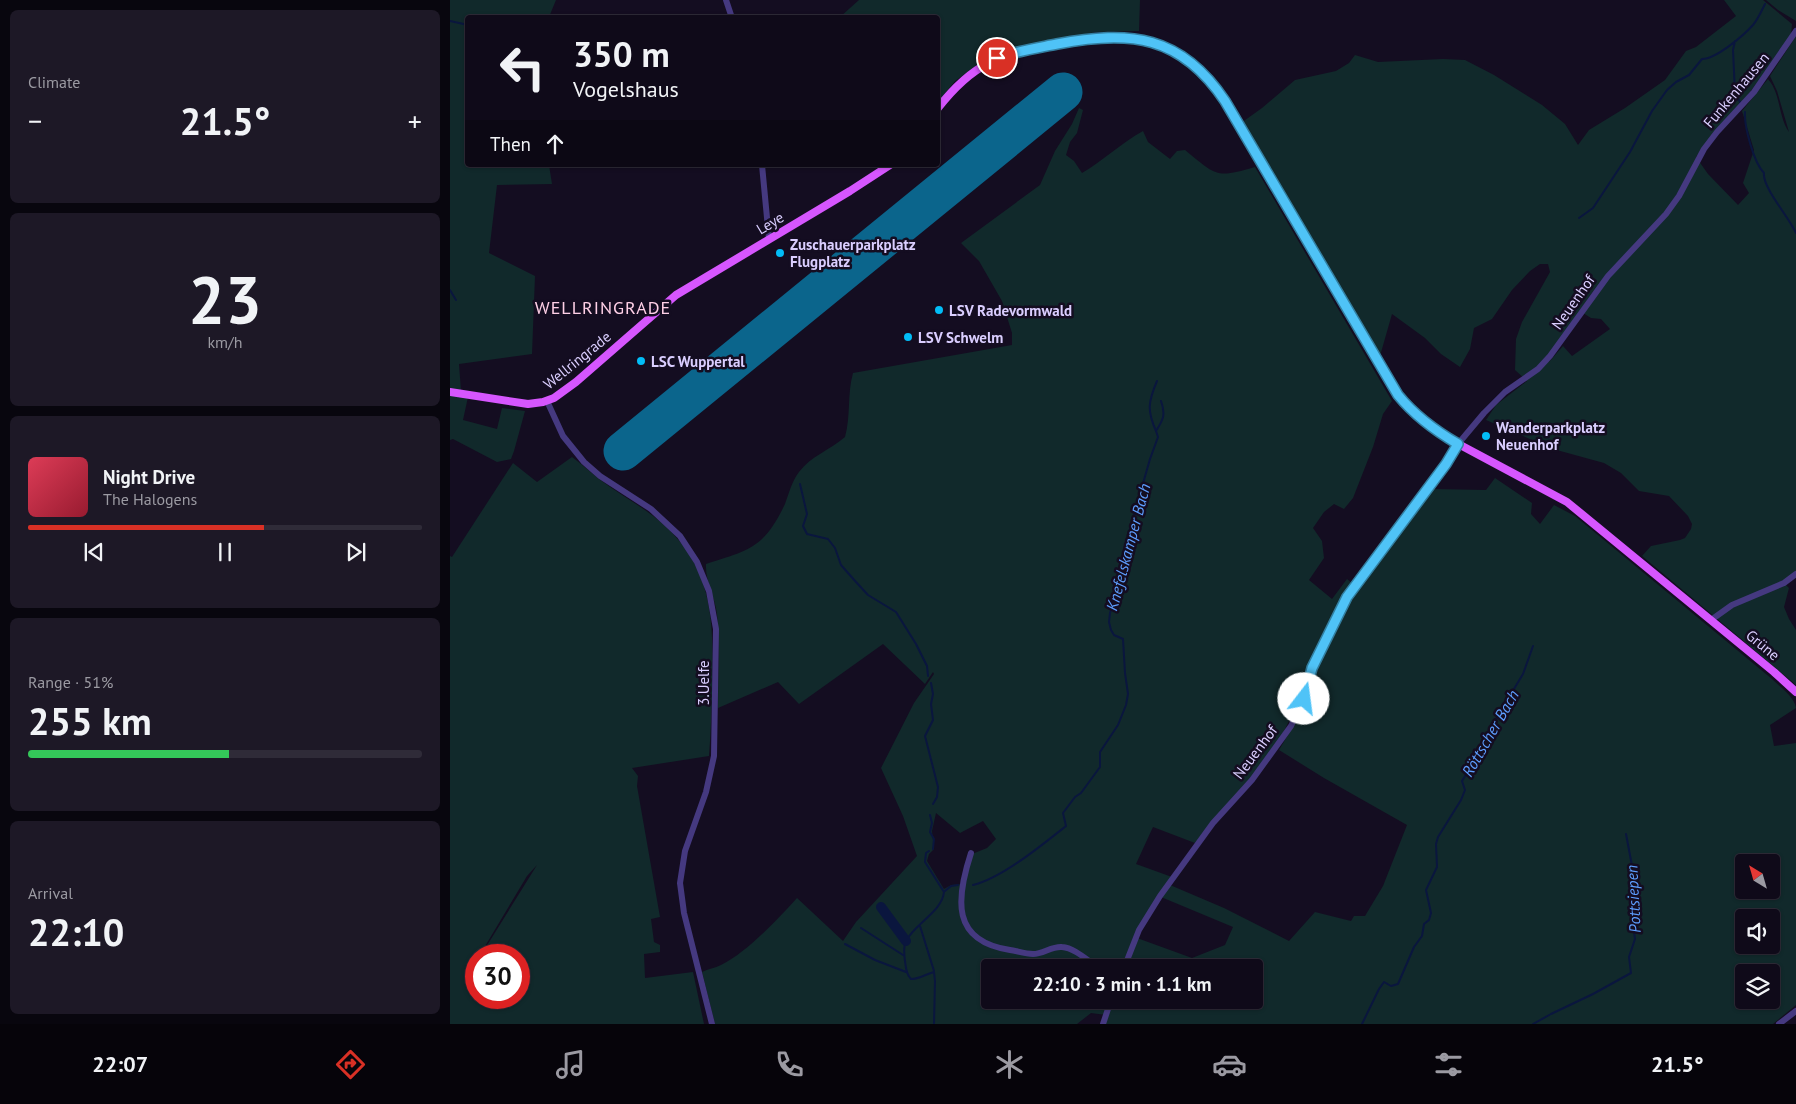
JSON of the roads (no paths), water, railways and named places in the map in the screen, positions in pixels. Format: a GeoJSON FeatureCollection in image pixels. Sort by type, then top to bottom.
{"type":"FeatureCollection","features":[{"type":"Feature","properties":{"kind":"main road"},"geometry":{"type":"LineString","coordinates":[[940,106],[959,83],[974,70],[997,58],[1021,50],[1085,38],[1131,37],[1162,46],[1178,54],[1209,78],[1225,101],[1398,395],[1411,411],[1424,422],[1458,444]]}},
{"type":"Feature","properties":{"kind":"main road","name":"Leye"},"geometry":{"type":"LineString","coordinates":[[665,304],[697,282],[887,167]]}},
{"type":"Feature","properties":{"kind":"main road","name":"Wellringrade"},"geometry":{"type":"LineString","coordinates":[[450,392],[528,404],[547,401],[566,390],[665,304]]}},
{"type":"Feature","properties":{"kind":"main road","name":"Grüne"},"geometry":{"type":"LineString","coordinates":[[1458,444],[1567,502],[1796,692]]}},
{"type":"Feature","properties":{"kind":"street"},"geometry":{"type":"LineString","coordinates":[[726,0],[731,15]]}},
{"type":"Feature","properties":{"kind":"street","name":"Funkenhausen"},"geometry":{"type":"LineString","coordinates":[[1696,164],[1717,132],[1741,107],[1767,75],[1796,31]]}},
{"type":"Feature","properties":{"kind":"street","name":"Neuenhof"},"geometry":{"type":"LineString","coordinates":[[1128,959],[1139,930],[1152,908],[1210,827],[1252,780],[1291,726],[1304,699],[1312,668],[1347,597],[1441,470],[1458,444],[1499,397],[1538,368],[1558,347],[1608,276],[1669,210],[1679,196],[1696,164]]}},
{"type":"Feature","properties":{"kind":"street"},"geometry":{"type":"LineString","coordinates":[[762,167],[769,240]]}},
{"type":"Feature","properties":{"kind":"street","name":"3.Uelfe"},"geometry":{"type":"LineString","coordinates":[[547,401],[563,436],[584,462],[600,476],[651,509],[680,536],[697,562],[710,590],[716,629],[714,756],[706,792],[685,851],[680,883],[684,913],[712,1024]]}},
{"type":"Feature","properties":{"kind":"street"},"geometry":{"type":"LineString","coordinates":[[1711,620],[1732,605],[1784,583],[1796,574]]}},
{"type":"Feature","properties":{"kind":"street"},"geometry":{"type":"LineString","coordinates":[[971,853],[961,899],[963,920],[968,930],[994,948],[1029,954],[1063,947],[1076,952],[1086,959]]}},
{"type":"Feature","properties":{"kind":"street"},"geometry":{"type":"LineString","coordinates":[[1103,1024],[1108,1009]]}},
{"type":"Feature","properties":{"kind":"street"},"geometry":{"type":"LineString","coordinates":[[1779,1024],[1796,1011]]}},
{"type":"Feature","properties":{"kind":"waterway"},"geometry":{"type":"LineString","coordinates":[[1579,218],[1593,208],[1630,152],[1652,111],[1667,90],[1676,82],[1689,75],[1702,59],[1722,51],[1743,35],[1755,23],[1765,4]]}},
{"type":"Feature","properties":{"kind":"waterway"},"geometry":{"type":"LineString","coordinates":[[450,21],[465,24]]}},
{"type":"Feature","properties":{"kind":"waterway"},"geometry":{"type":"LineString","coordinates":[[1735,41],[1733,50],[1735,93],[1741,104]]}},
{"type":"Feature","properties":{"kind":"waterway"},"geometry":{"type":"LineString","coordinates":[[1745,112],[1753,153],[1764,173],[1771,194],[1796,233]]}},
{"type":"Feature","properties":{"kind":"waterway"},"geometry":{"type":"LineString","coordinates":[[450,290],[456,300]]}},
{"type":"Feature","properties":{"kind":"waterway","name":"Knefelskamper Bach"},"geometry":{"type":"LineString","coordinates":[[1156,431],[1151,418],[1150,401],[1157,381]]}},
{"type":"Feature","properties":{"kind":"waterway","name":"Knefelskamper Bach"},"geometry":{"type":"LineString","coordinates":[[973,885],[996,876],[1009,868],[1066,826],[1063,813],[1100,767],[1100,752],[1118,725],[1126,705],[1128,694],[1123,639],[1114,635],[1111,630],[1109,622],[1110,613],[1118,588],[1126,543],[1158,437],[1156,431],[1163,417],[1161,401]]}},
{"type":"Feature","properties":{"kind":"waterway"},"geometry":{"type":"LineString","coordinates":[[800,484],[807,514],[803,526],[807,534],[828,539],[835,548],[841,565],[868,595],[896,612],[916,644],[927,666],[928,676]]}},
{"type":"Feature","properties":{"kind":"waterway","name":"Röttscher Bach"},"geometry":{"type":"LineString","coordinates":[[1362,1024],[1384,982],[1391,986],[1398,984],[1414,947],[1422,936],[1424,924],[1429,920],[1431,913],[1426,890],[1437,867],[1436,844],[1438,837],[1461,800],[1465,790],[1462,781],[1488,740],[1497,717],[1523,674],[1533,646]]}},
{"type":"Feature","properties":{"kind":"waterway"},"geometry":{"type":"LineString","coordinates":[[931,683],[933,720],[925,736],[938,787],[937,797],[933,804]]}},
{"type":"Feature","properties":{"kind":"waterway"},"geometry":{"type":"LineString","coordinates":[[930,815],[932,823],[930,832],[934,839],[933,849]]}},
{"type":"Feature","properties":{"kind":"waterway","name":"Pottsiepen"},"geometry":{"type":"LineString","coordinates":[[1533,1024],[1631,973],[1629,957],[1635,939],[1632,917],[1635,914],[1631,890],[1633,871],[1626,834]]}},
{"type":"Feature","properties":{"kind":"waterway"},"geometry":{"type":"LineString","coordinates":[[929,851],[926,853],[925,862],[944,892]]}},
{"type":"Feature","properties":{"kind":"waterway","name":"Knefelskamper Bach"},"geometry":{"type":"LineString","coordinates":[[945,891],[951,886],[958,885]]}},
{"type":"Feature","properties":{"kind":"waterway"},"geometry":{"type":"LineString","coordinates":[[934,1024],[934,972],[911,979],[907,971],[904,948],[910,935],[938,906],[944,892]]}},
{"type":"Feature","properties":{"kind":"waterway"},"geometry":{"type":"LineString","coordinates":[[881,907],[906,941]]}},
{"type":"Feature","properties":{"kind":"waterway"},"geometry":{"type":"LineString","coordinates":[[920,926],[934,971]]}},
{"type":"Feature","properties":{"kind":"waterway"},"geometry":{"type":"LineString","coordinates":[[861,928],[903,955]]}},
{"type":"Feature","properties":{"kind":"waterway"},"geometry":{"type":"LineString","coordinates":[[845,944],[875,960],[906,972]]}},
{"type":"Feature","properties":{"kind":"place","name":"Zuschauerparkplatz Flugplatz"},"geometry":{"type":"Point","coordinates":[780,253]}},
{"type":"Feature","properties":{"kind":"place","name":"LSV Radevormwald"},"geometry":{"type":"Point","coordinates":[939,310]}},
{"type":"Feature","properties":{"kind":"place","name":"LSV Schwelm"},"geometry":{"type":"Point","coordinates":[908,337]}},
{"type":"Feature","properties":{"kind":"place","name":"LSC Wuppertal"},"geometry":{"type":"Point","coordinates":[641,361]}},
{"type":"Feature","properties":{"kind":"place","name":"Wanderparkplatz Neuenhof"},"geometry":{"type":"Point","coordinates":[1486,436]}},
{"type":"Feature","properties":{"kind":"district","name":"WELLRINGRADE"},"geometry":{"type":"Point","coordinates":[603,307]}}]}
